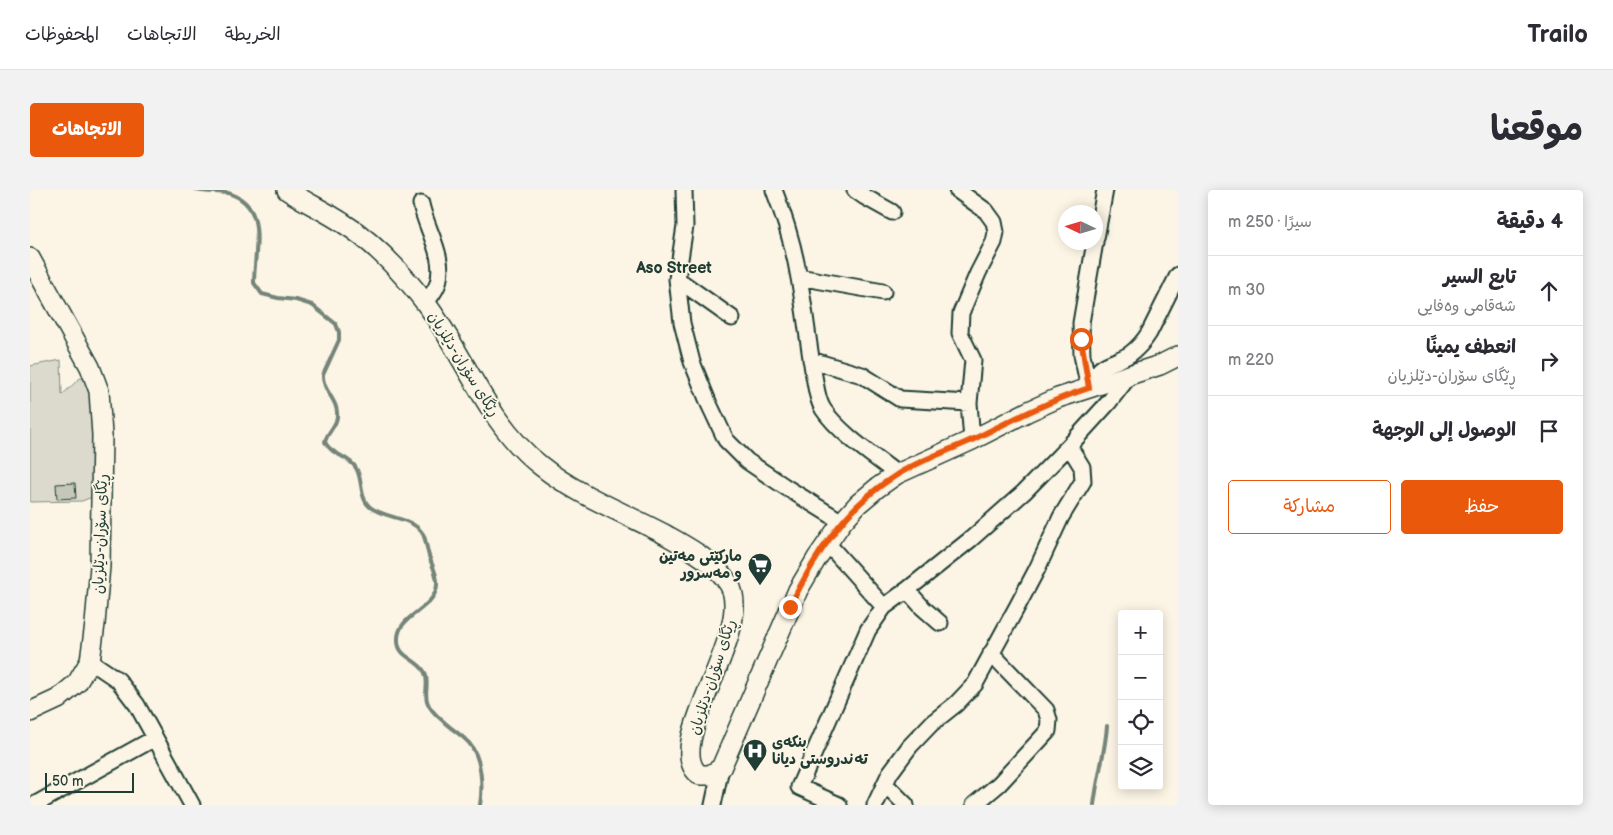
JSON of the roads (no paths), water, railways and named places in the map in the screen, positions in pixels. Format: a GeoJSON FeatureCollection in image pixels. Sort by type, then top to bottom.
{"type":"FeatureCollection","features":[{"type":"Feature","properties":{"kind":"main road","name":"ڕێگای سۆران-دێلزیان"},"geometry":{"type":"LineString","coordinates":[[287,190],[344,223],[392,263],[426,303],[509,436],[541,466],[583,493],[696,551],[720,572],[730,586],[734,598],[730,633],[712,684],[696,721],[690,750],[692,766],[700,775],[710,775],[721,768]]}},
{"type":"Feature","properties":{"kind":"main road","name":"ڕێگای سۆران-دێلزیان"},"geometry":{"type":"LineString","coordinates":[[30,258],[90,367],[99,391],[102,435],[100,566],[96,624],[90,661],[77,683],[58,699],[32,709]]}},
{"type":"Feature","properties":{"kind":"main road"},"geometry":{"type":"LineString","coordinates":[[721,768],[790,607],[807,574],[842,522],[858,504],[897,474],[1051,401],[1130,375],[1169,366],[1178,356]]}},
{"type":"Feature","properties":{"kind":"street"},"geometry":{"type":"LineString","coordinates":[[684,190],[685,226],[677,279],[682,323],[692,362],[726,440],[747,460],[784,486],[842,522]]}},
{"type":"Feature","properties":{"kind":"street"},"geometry":{"type":"LineString","coordinates":[[774,190],[783,214],[799,276],[811,360],[822,407],[845,432],[897,474]]}},
{"type":"Feature","properties":{"kind":"street"},"geometry":{"type":"LineString","coordinates":[[855,190],[892,212]]}},
{"type":"Feature","properties":{"kind":"street"},"geometry":{"type":"LineString","coordinates":[[957,190],[986,211],[994,222],[996,232],[994,242],[961,312],[960,333],[973,360],[969,403],[972,440]]}},
{"type":"Feature","properties":{"kind":"street"},"geometry":{"type":"LineString","coordinates":[[1102,205],[1105,190]]}},
{"type":"Feature","properties":{"kind":"street"},"geometry":{"type":"LineString","coordinates":[[422,204],[434,240],[440,272],[438,285],[426,303]]}},
{"type":"Feature","properties":{"kind":"street"},"geometry":{"type":"LineString","coordinates":[[1091,387],[1082,355],[1081,323],[1094,250]]}},
{"type":"Feature","properties":{"kind":"street"},"geometry":{"type":"LineString","coordinates":[[1091,387],[1095,375],[1100,368],[1130,354],[1144,341],[1178,275]]}},
{"type":"Feature","properties":{"kind":"street"},"geometry":{"type":"LineString","coordinates":[[799,276],[884,292]]}},
{"type":"Feature","properties":{"kind":"street"},"geometry":{"type":"LineString","coordinates":[[677,279],[732,318]]}},
{"type":"Feature","properties":{"kind":"street"},"geometry":{"type":"LineString","coordinates":[[811,360],[862,375],[900,399],[969,403]]}},
{"type":"Feature","properties":{"kind":"street"},"geometry":{"type":"LineString","coordinates":[[839,805],[799,787],[864,638],[884,607],[972,539],[1024,492],[1109,402],[1130,375]]}},
{"type":"Feature","properties":{"kind":"street"},"geometry":{"type":"LineString","coordinates":[[875,805],[890,773],[910,746],[975,684],[1037,569],[1061,517],[1083,481],[1082,467],[1069,446]]}},
{"type":"Feature","properties":{"kind":"street"},"geometry":{"type":"LineString","coordinates":[[827,543],[884,607]]}},
{"type":"Feature","properties":{"kind":"street"},"geometry":{"type":"LineString","coordinates":[[907,590],[940,623]]}},
{"type":"Feature","properties":{"kind":"street"},"geometry":{"type":"LineString","coordinates":[[974,805],[999,784],[1048,732],[1049,720],[1046,710],[991,653]]}},
{"type":"Feature","properties":{"kind":"street"},"geometry":{"type":"LineString","coordinates":[[90,661],[118,680],[137,705],[192,805]]}},
{"type":"Feature","properties":{"kind":"street"},"geometry":{"type":"LineString","coordinates":[[34,805],[155,738]]}},
{"type":"Feature","properties":{"kind":"street"},"geometry":{"type":"LineString","coordinates":[[713,805],[721,768]]}},
{"type":"Feature","properties":{"kind":"street"},"geometry":{"type":"LineString","coordinates":[[885,784],[906,805]]}},
{"type":"Feature","properties":{"kind":"waterway"},"geometry":{"type":"LineString","coordinates":[[197,190],[228,193],[241,199],[249,208],[254,218],[257,244],[254,283],[262,294],[312,305],[336,324],[339,340],[323,375],[323,381],[336,406],[337,417],[325,442],[331,450],[349,461],[356,468],[360,477],[364,499],[370,507],[383,514],[412,524],[424,536],[437,581],[436,591],[431,599],[404,624],[399,632],[399,646],[401,651],[424,671],[427,678],[426,697],[431,710],[466,740],[477,756],[480,772],[480,805]]}},
{"type":"Feature","properties":{"kind":"waterway"},"geometry":{"type":"LineString","coordinates":[[1094,805],[1107,726]]}},
{"type":"Feature","properties":{"kind":"place","name":"مارکێتی مەتین و مەسرور"},"geometry":{"type":"Point","coordinates":[760,586]}},
{"type":"Feature","properties":{"kind":"place","name":"بنکەی تەندروستی دیانا"},"geometry":{"type":"Point","coordinates":[755,772]}},
{"type":"Feature","properties":{"kind":"district","name":"Aso Street"},"geometry":{"type":"Point","coordinates":[674,267]}}]}
